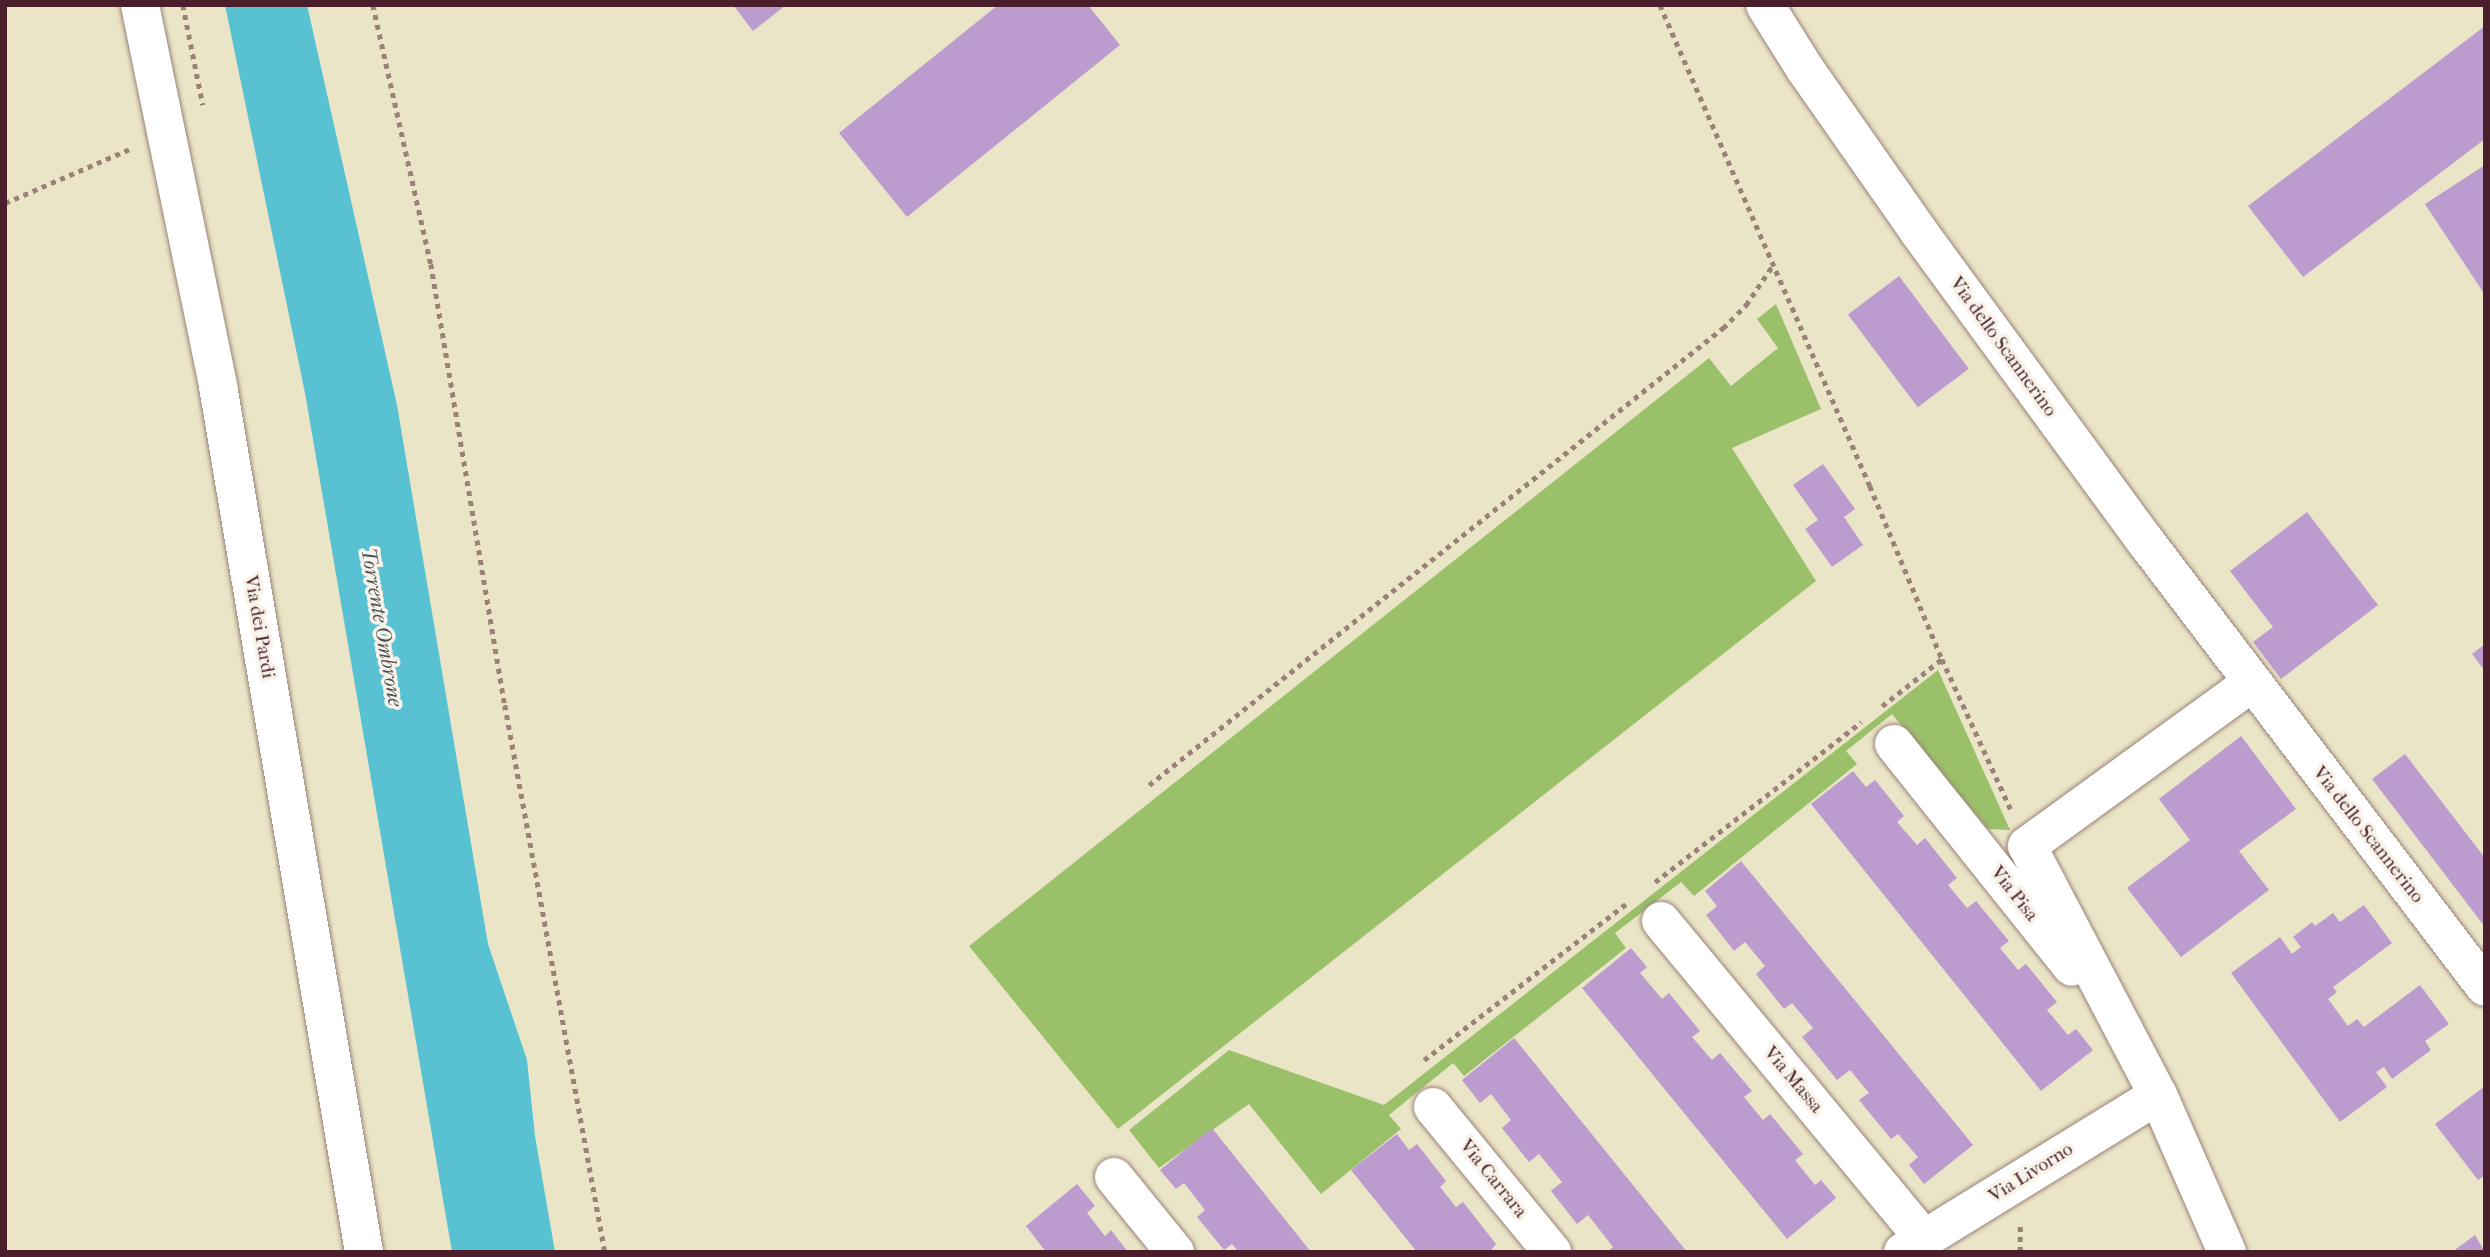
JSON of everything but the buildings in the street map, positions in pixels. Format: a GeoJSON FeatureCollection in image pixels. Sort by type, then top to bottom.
{"type":"FeatureCollection","features":[{"type":"Feature","properties":{"kind":"street","name":"Via dei Pardi"},"geometry":{"type":"LineString","coordinates":[[140,5],[218,386],[364,1252]]}},
{"type":"Feature","properties":{"kind":"street","name":"Via dello Scannerino"},"geometry":{"type":"LineString","coordinates":[[1765,5],[1805,69],[1919,232],[2251,683],[2485,987]]}},
{"type":"Feature","properties":{"kind":"street"},"geometry":{"type":"LineString","coordinates":[[2027,846],[2251,683]]}},
{"type":"Feature","properties":{"kind":"street","name":"Via Pisa"},"geometry":{"type":"LineString","coordinates":[[1895,744],[2133,1043]]}},
{"type":"Feature","properties":{"kind":"street","name":"Via Pisa"},"geometry":{"type":"LineString","coordinates":[[2027,846],[2133,1043],[2227,1252]]}},
{"type":"Feature","properties":{"kind":"street","name":"Via Massa"},"geometry":{"type":"LineString","coordinates":[[1647,903],[1913,1245]]}},
{"type":"Feature","properties":{"kind":"street","name":"Via Livorno"},"geometry":{"type":"LineString","coordinates":[[1913,1245],[2158,1095]]}},
{"type":"Feature","properties":{"kind":"street","name":"Via Carrara"},"geometry":{"type":"LineString","coordinates":[[1433,1107],[1552,1252]]}},
{"type":"Feature","properties":{"kind":"street"},"geometry":{"type":"LineString","coordinates":[[1114,1177],[1175,1252]]}},
{"type":"Feature","properties":{"kind":"path"},"geometry":{"type":"LineString","coordinates":[[373,5],[431,264],[502,691],[605,1252]]}},
{"type":"Feature","properties":{"kind":"path"},"geometry":{"type":"LineString","coordinates":[[1660,5],[1942,659],[2027,846]]}},
{"type":"Feature","properties":{"kind":"path"},"geometry":{"type":"LineString","coordinates":[[5,203],[167,132]]}},
{"type":"Feature","properties":{"kind":"path"},"geometry":{"type":"LineString","coordinates":[[1149,785],[1723,328],[1746,305],[1773,264]]}},
{"type":"Feature","properties":{"kind":"path"},"geometry":{"type":"LineString","coordinates":[[1876,710],[1942,659]]}},
{"type":"Feature","properties":{"kind":"path"},"geometry":{"type":"LineString","coordinates":[[1424,1060],[1647,903],[1865,719]]}},
{"type":"Feature","properties":{"kind":"green space"},"geometry":{"type":"Polygon","coordinates":[[[1776,304],[1821,409],[1732,448],[1816,581],[1118,1129],[969,946],[1709,358],[1731,386],[1778,348],[1757,319],[1776,304]]]}},
{"type":"Feature","properties":{"kind":"green space"},"geometry":{"type":"Polygon","coordinates":[[[1938,670],[2010,830],[1988,829],[1892,714],[1846,751],[1857,764],[1694,896],[1681,882],[1615,933],[1626,948],[1464,1076],[1453,1063],[1389,1115],[1401,1129],[1321,1194],[1249,1104],[1159,1168],[1129,1130],[1229,1050],[1384,1105],[1938,670]]]}},
{"type":"Feature","properties":{"kind":"water","name":"Torrente Ombrone"},"geometry":{"type":"Polygon","coordinates":[[[225,5],[307,5],[397,405],[488,944],[527,1060],[535,1136],[555,1252],[452,1252],[305,393],[225,5]]]}}]}
